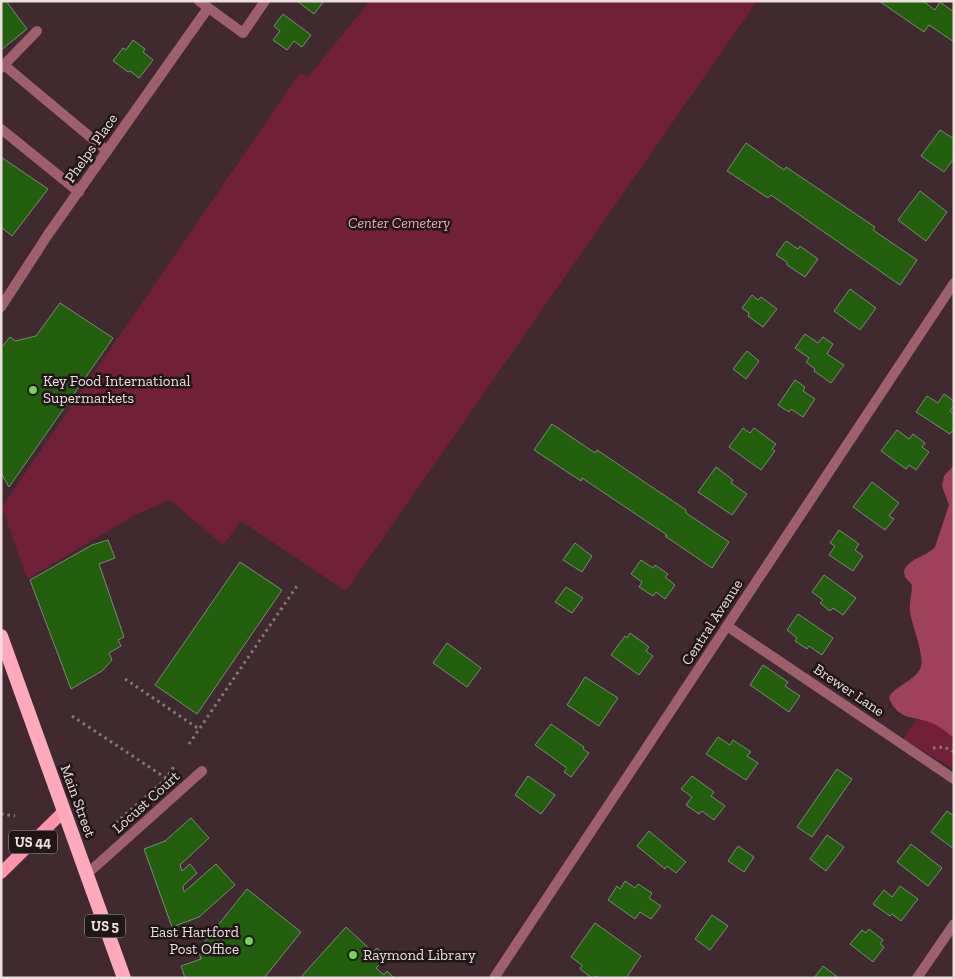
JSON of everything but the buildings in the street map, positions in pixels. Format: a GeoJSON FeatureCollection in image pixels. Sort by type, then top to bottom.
{"type":"FeatureCollection","features":[{"type":"Feature","properties":{"kind":"highway","name":"Main Street"},"geometry":{"type":"LineString","coordinates":[[1,636],[124,978]]}},
{"type":"Feature","properties":{"kind":"main road","name":"US 44"},"geometry":{"type":"LineString","coordinates":[[1,874],[64,811]]}},
{"type":"Feature","properties":{"kind":"street"},"geometry":{"type":"LineString","coordinates":[[199,1],[243,33],[265,1]]}},
{"type":"Feature","properties":{"kind":"street","name":"Phelps Place"},"geometry":{"type":"LineString","coordinates":[[1,307],[46,238],[208,8]]}},
{"type":"Feature","properties":{"kind":"street"},"geometry":{"type":"LineString","coordinates":[[37,30],[2,66],[107,151]]}},
{"type":"Feature","properties":{"kind":"street"},"geometry":{"type":"LineString","coordinates":[[1,129],[78,192]]}},
{"type":"Feature","properties":{"kind":"street","name":"Central Avenue"},"geometry":{"type":"LineString","coordinates":[[494,978],[954,283]]}},
{"type":"Feature","properties":{"kind":"street","name":"Brewer Lane"},"geometry":{"type":"LineString","coordinates":[[727,626],[954,779]]}},
{"type":"Feature","properties":{"kind":"street","name":"Locust Court"},"geometry":{"type":"LineString","coordinates":[[86,874],[202,771]]}},
{"type":"Feature","properties":{"kind":"street"},"geometry":{"type":"LineString","coordinates":[[916,978],[954,924]]}},
{"type":"Feature","properties":{"kind":"path"},"geometry":{"type":"LineString","coordinates":[[189,744],[299,583]]}},
{"type":"Feature","properties":{"kind":"path"},"geometry":{"type":"LineString","coordinates":[[124,679],[199,729]]}},
{"type":"Feature","properties":{"kind":"path"},"geometry":{"type":"LineString","coordinates":[[72,716],[166,778]]}},
{"type":"Feature","properties":{"kind":"path"},"geometry":{"type":"LineString","coordinates":[[111,827],[166,778],[175,765]]}},
{"type":"Feature","properties":{"kind":"path"},"geometry":{"type":"LineString","coordinates":[[1,814],[15,816]]}},
{"type":"Feature","properties":{"kind":"green space","name":"Center Cemetery"},"geometry":{"type":"Polygon","coordinates":[[[370,1],[757,1],[346,591],[241,521],[223,545],[170,500],[137,514],[27,579],[2,507],[300,73],[308,77],[370,1]]]}},
{"type":"Feature","properties":{"kind":"green space"},"geometry":{"type":"Polygon","coordinates":[[[954,664],[954,769],[903,739],[954,664]]]}},
{"type":"Feature","properties":{"kind":"shaded area"},"geometry":{"type":"Polygon","coordinates":[[[954,465],[954,737],[934,724],[908,717],[898,711],[889,698],[895,690],[913,677],[920,669],[920,650],[910,612],[912,585],[905,577],[904,571],[910,563],[935,547],[949,505],[942,486],[944,476],[954,465]]]}},
{"type":"Feature","properties":{"kind":"place","name":"Key Food International Supermarkets"},"geometry":{"type":"Point","coordinates":[33,390]}},
{"type":"Feature","properties":{"kind":"place","name":"East Hartford Post Office"},"geometry":{"type":"Point","coordinates":[249,941]}},
{"type":"Feature","properties":{"kind":"place","name":"Raymond Library"},"geometry":{"type":"Point","coordinates":[353,955]}}]}
